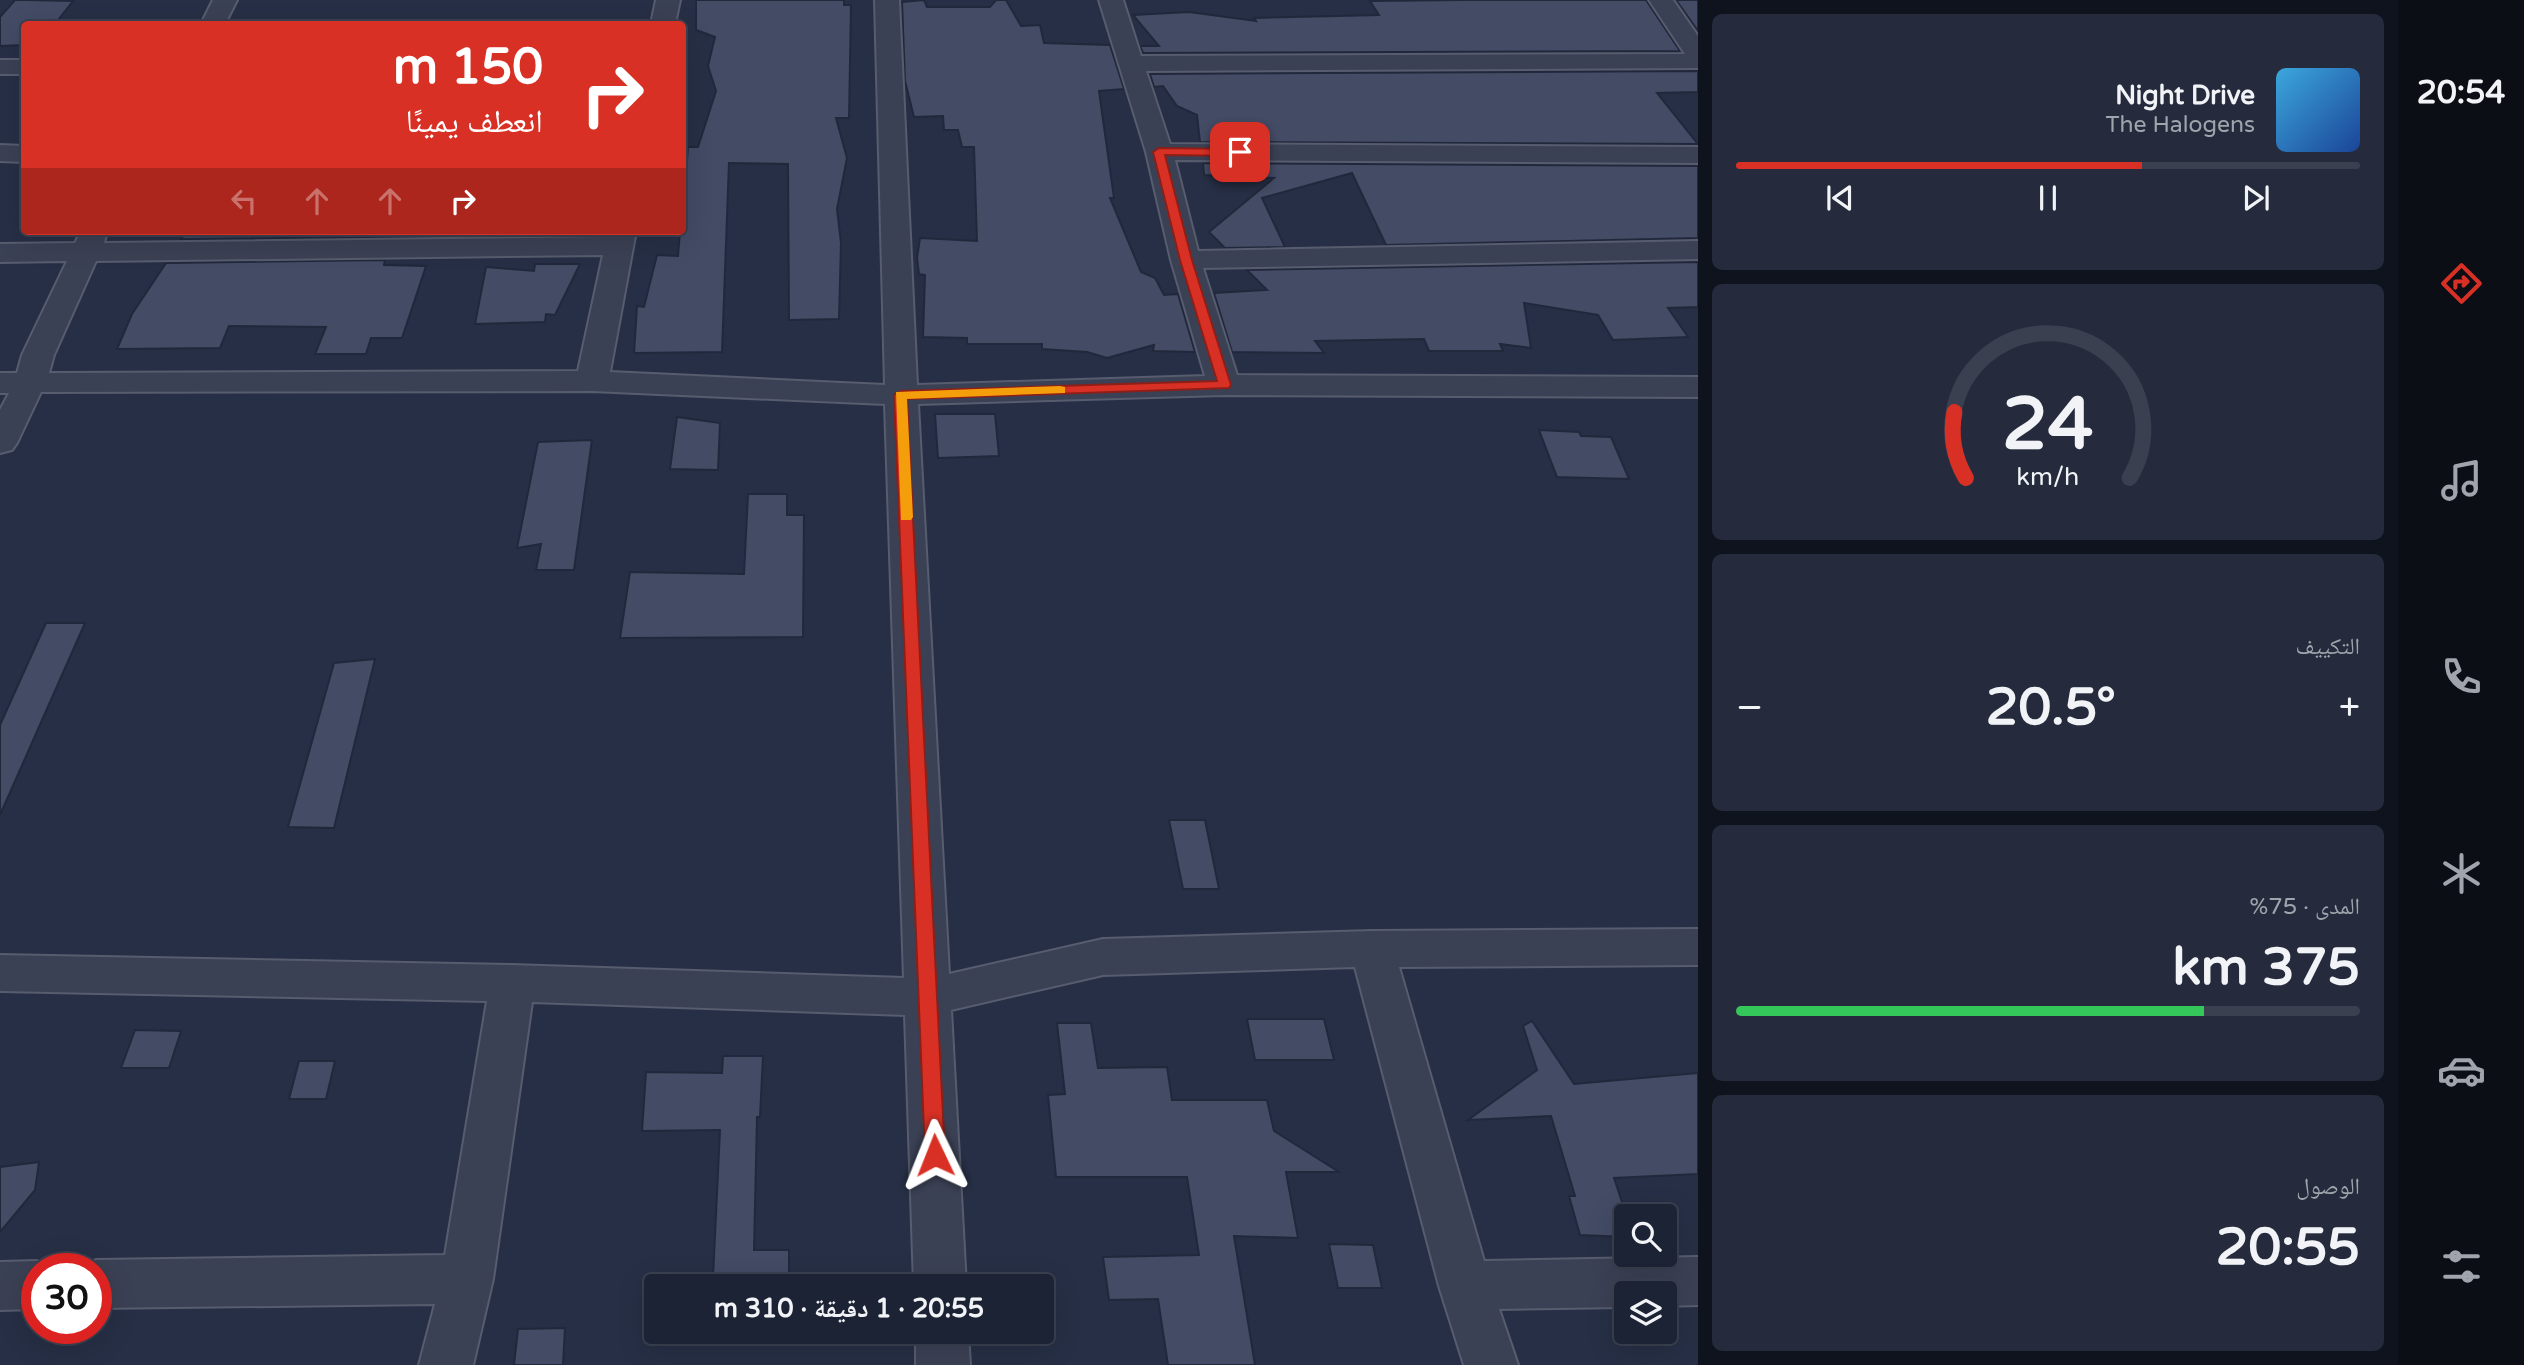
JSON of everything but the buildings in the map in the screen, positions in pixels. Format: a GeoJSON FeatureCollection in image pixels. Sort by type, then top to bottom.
{"type":"FeatureCollection","features":[{"type":"Feature","properties":{"kind":"street"},"geometry":{"type":"LineString","coordinates":[[214,21],[225,0]]}},
{"type":"Feature","properties":{"kind":"street"},"geometry":{"type":"LineString","coordinates":[[664,21],[668,0]]}},
{"type":"Feature","properties":{"kind":"street"},"geometry":{"type":"LineString","coordinates":[[887,0],[901,395],[940,1274]]}},
{"type":"Feature","properties":{"kind":"street"},"geometry":{"type":"LineString","coordinates":[[1111,0],[1159,152],[1186,260],[1224,385]]}},
{"type":"Feature","properties":{"kind":"street"},"geometry":{"type":"LineString","coordinates":[[1661,0],[1698,54]]}},
{"type":"Feature","properties":{"kind":"street"},"geometry":{"type":"LineString","coordinates":[[1130,64],[1698,61]]}},
{"type":"Feature","properties":{"kind":"street"},"geometry":{"type":"LineString","coordinates":[[0,67],[21,68]]}},
{"type":"Feature","properties":{"kind":"street"},"geometry":{"type":"LineString","coordinates":[[1159,152],[1698,155]]}},
{"type":"Feature","properties":{"kind":"street"},"geometry":{"type":"LineString","coordinates":[[0,153],[21,153]]}},
{"type":"Feature","properties":{"kind":"street"},"geometry":{"type":"LineString","coordinates":[[0,253],[89,243],[620,238],[592,381]]}},
{"type":"Feature","properties":{"kind":"street"},"geometry":{"type":"LineString","coordinates":[[0,443],[15,383],[38,355],[89,243]]}},
{"type":"Feature","properties":{"kind":"street"},"geometry":{"type":"LineString","coordinates":[[1186,260],[1698,250]]}},
{"type":"Feature","properties":{"kind":"street"},"geometry":{"type":"LineString","coordinates":[[15,383],[592,381],[901,395],[1224,385],[1698,387]]}},
{"type":"Feature","properties":{"kind":"street"},"geometry":{"type":"LineString","coordinates":[[0,973],[512,983],[928,997],[1102,957],[1372,948],[1698,947]]}},
{"type":"Feature","properties":{"kind":"street"},"geometry":{"type":"LineString","coordinates":[[1372,948],[1465,1286],[1491,1365]]}},
{"type":"Feature","properties":{"kind":"street"},"geometry":{"type":"LineString","coordinates":[[446,1365],[467,1279],[512,983]]}},
{"type":"Feature","properties":{"kind":"street"},"geometry":{"type":"LineString","coordinates":[[112,1284],[467,1279]]}},
{"type":"Feature","properties":{"kind":"street"},"geometry":{"type":"LineString","coordinates":[[1465,1286],[1698,1281]]}},
{"type":"Feature","properties":{"kind":"street"},"geometry":{"type":"LineString","coordinates":[[0,1286],[21,1285]]}},
{"type":"Feature","properties":{"kind":"street"},"geometry":{"type":"LineString","coordinates":[[942,1344],[943,1365]]}},
{"type":"Feature","properties":{"kind":"slow traffic"},"geometry":{"type":"LineString","coordinates":[[906,517],[901,395],[1060,390]]}},
{"type":"Feature","properties":{"kind":"route"},"geometry":{"type":"LineString","coordinates":[[935,1155],[901,395],[1224,385],[1186,260],[1159,152],[1240,152]]}}]}
